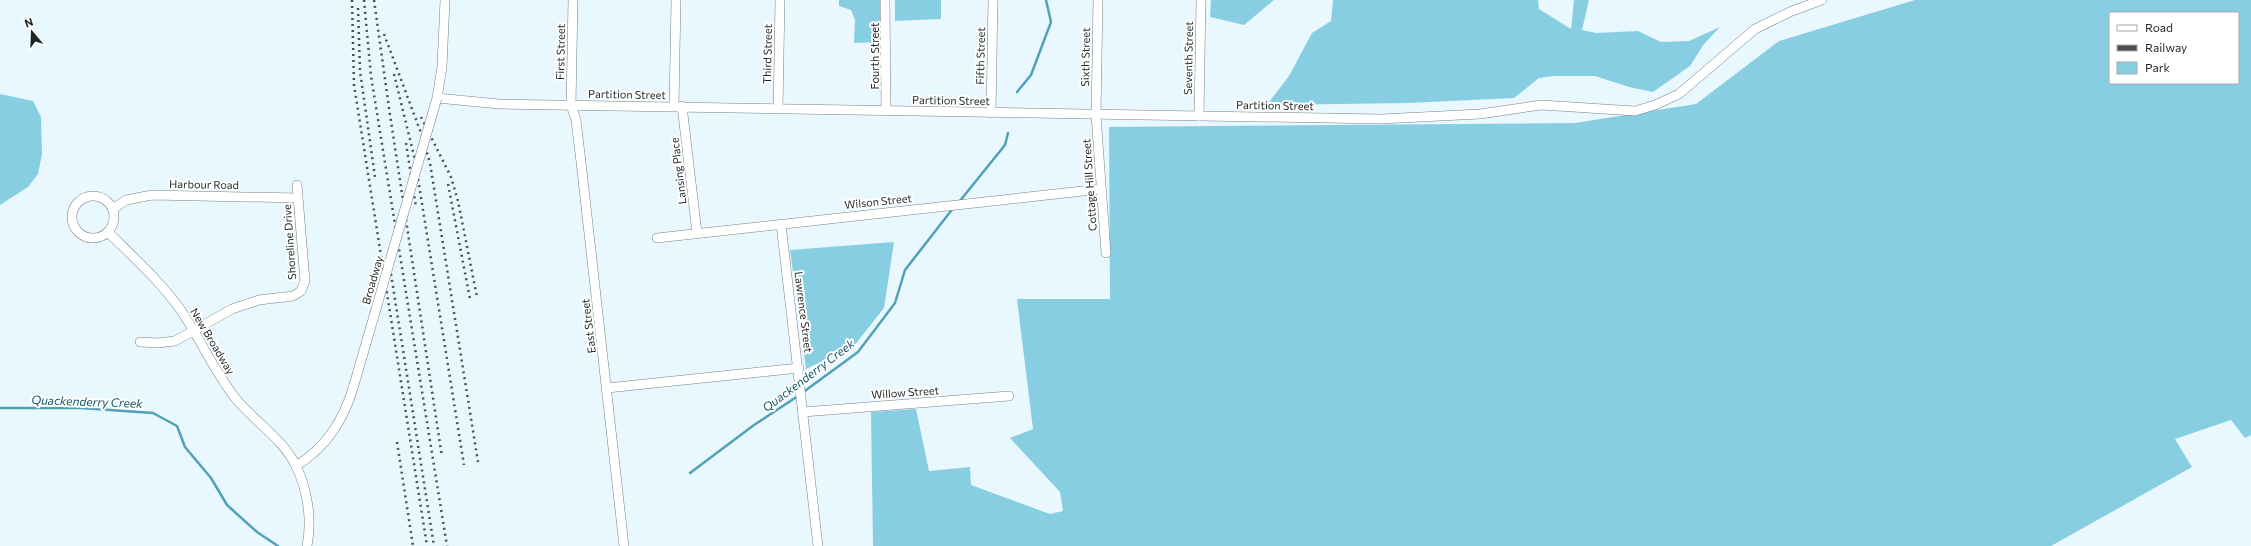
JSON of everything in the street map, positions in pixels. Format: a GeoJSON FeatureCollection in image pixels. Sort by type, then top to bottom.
{"type":"FeatureCollection","features":[{"type":"Feature","properties":{"kind":"street","name":"Broadway"},"geometry":{"type":"LineString","coordinates":[[296,466],[316,451],[339,425],[354,385],[437,98],[442,67],[445,0]]}},
{"type":"Feature","properties":{"kind":"street","name":"First Street"},"geometry":{"type":"LineString","coordinates":[[571,105],[573,0]]}},
{"type":"Feature","properties":{"kind":"street","name":"Lansing Place"},"geometry":{"type":"LineString","coordinates":[[676,0],[678,106],[698,233]]}},
{"type":"Feature","properties":{"kind":"street","name":"Third Street"},"geometry":{"type":"LineString","coordinates":[[778,109],[780,0]]}},
{"type":"Feature","properties":{"kind":"street","name":"Fourth Street"},"geometry":{"type":"LineString","coordinates":[[886,0],[886,111]]}},
{"type":"Feature","properties":{"kind":"street","name":"Fifth Street"},"geometry":{"type":"LineString","coordinates":[[991,113],[993,0]]}},
{"type":"Feature","properties":{"kind":"street","name":"Sixth Street"},"geometry":{"type":"LineString","coordinates":[[1096,115],[1098,0]]}},
{"type":"Feature","properties":{"kind":"street","name":"Seventh Street"},"geometry":{"type":"LineString","coordinates":[[1199,116],[1201,0]]}},
{"type":"Feature","properties":{"kind":"street","name":"Partition Street"},"geometry":{"type":"LineString","coordinates":[[437,98],[485,103],[1096,115],[1381,118],[1464,115],[1541,105],[1635,111],[1655,105],[1690,86],[1755,29],[1792,11],[1822,0]]}},
{"type":"Feature","properties":{"kind":"street","name":"East Street"},"geometry":{"type":"LineString","coordinates":[[571,105],[576,127],[624,546]]}},
{"type":"Feature","properties":{"kind":"street","name":"Cottage Hill Street"},"geometry":{"type":"LineString","coordinates":[[1096,115],[1106,253]]}},
{"type":"Feature","properties":{"kind":"street","name":"Shoreline Drive"},"geometry":{"type":"LineString","coordinates":[[140,342],[169,342],[180,339],[219,315],[239,306],[265,299],[293,296],[302,291],[305,281],[297,185]]}},
{"type":"Feature","properties":{"kind":"street","name":"Wilson Street"},"geometry":{"type":"LineString","coordinates":[[657,238],[1102,189]]}},
{"type":"Feature","properties":{"kind":"street","name":"Harbour Road"},"geometry":{"type":"LineString","coordinates":[[112,209],[126,200],[152,195],[298,198]]}},
{"type":"Feature","properties":{"kind":"street"},"geometry":{"type":"LineString","coordinates":[[92,197],[105,200],[112,209],[114,221],[108,232],[97,237],[83,235],[76,228],[73,213],[80,202],[92,197]]}},
{"type":"Feature","properties":{"kind":"street","name":"Lawrence Street"},"geometry":{"type":"LineString","coordinates":[[780,224],[799,368],[818,546]]}},
{"type":"Feature","properties":{"kind":"street","name":"New Broadway"},"geometry":{"type":"LineString","coordinates":[[108,232],[158,281],[194,331],[232,394],[248,413],[288,453],[296,466]]}},
{"type":"Feature","properties":{"kind":"street"},"geometry":{"type":"LineString","coordinates":[[607,388],[799,368]]}},
{"type":"Feature","properties":{"kind":"street","name":"Willow Street"},"geometry":{"type":"LineString","coordinates":[[803,408],[1009,396]]}},
{"type":"Feature","properties":{"kind":"street"},"geometry":{"type":"LineString","coordinates":[[296,466],[308,506],[309,525],[307,546]]}},
{"type":"Feature","properties":{"kind":"green space"},"geometry":{"type":"Polygon","coordinates":[[[839,0],[880,0],[881,42],[854,43],[855,20],[851,10],[839,6],[839,0]]]}},
{"type":"Feature","properties":{"kind":"green space"},"geometry":{"type":"Polygon","coordinates":[[[895,0],[941,0],[941,19],[895,21],[895,0]]]}},
{"type":"Feature","properties":{"kind":"green space"},"geometry":{"type":"Polygon","coordinates":[[[1211,0],[1274,0],[1244,25],[1210,17],[1211,0]]]}},
{"type":"Feature","properties":{"kind":"green space"},"geometry":{"type":"Polygon","coordinates":[[[1333,0],[1538,0],[1539,9],[1571,29],[1574,0],[1589,0],[1582,30],[1596,33],[1638,31],[1661,42],[1689,41],[1720,27],[1704,44],[1690,66],[1653,92],[1629,87],[1595,76],[1553,76],[1539,78],[1514,98],[1409,103],[1267,105],[1289,76],[1312,33],[1331,21],[1333,0]]]}},
{"type":"Feature","properties":{"kind":"green space"},"geometry":{"type":"Polygon","coordinates":[[[1915,0],[2251,0],[2251,435],[2245,438],[2231,420],[2175,439],[2192,467],[2051,546],[873,546],[871,412],[916,409],[929,471],[970,467],[971,485],[1050,514],[1063,511],[1060,492],[1010,438],[1033,429],[1017,299],[1110,299],[1109,127],[1575,123],[1696,104],[1779,41],[1915,0]]]}},
{"type":"Feature","properties":{"kind":"green space"},"geometry":{"type":"Polygon","coordinates":[[[0,94],[33,101],[41,117],[42,154],[38,174],[28,187],[0,205],[0,94]]]}},
{"type":"Feature","properties":{"kind":"green space"},"geometry":{"type":"Polygon","coordinates":[[[894,242],[884,308],[854,346],[806,369],[790,250],[894,242]]]}},
{"type":"Feature","properties":{"kind":"waterway","name":"Quackenderry Creek"},"geometry":{"type":"LineString","coordinates":[[1017,92],[1031,75],[1051,22],[1046,0]]}},
{"type":"Feature","properties":{"kind":"waterway","name":"Quackenderry Creek"},"geometry":{"type":"LineString","coordinates":[[959,202],[1005,145],[1008,133]]}},
{"type":"Feature","properties":{"kind":"waterway","name":"Quackenderry Creek"},"geometry":{"type":"LineString","coordinates":[[802,393],[858,352],[895,303],[905,270],[954,207]]}},
{"type":"Feature","properties":{"kind":"waterway","name":"Quackenderry Creek"},"geometry":{"type":"LineString","coordinates":[[690,473],[754,425],[798,396]]}},
{"type":"Feature","properties":{"kind":"waterway","name":"Quackenderry Creek"},"geometry":{"type":"LineString","coordinates":[[0,408],[81,408],[153,413],[177,426],[185,447],[211,478],[227,505],[257,532],[278,546]]}},
{"type":"Feature","properties":{"kind":"railway"},"geometry":{"type":"LineString","coordinates":[[352,0],[354,85],[427,546]]}},
{"type":"Feature","properties":{"kind":"railway"},"geometry":{"type":"LineString","coordinates":[[364,0],[371,76],[447,546]]}},
{"type":"Feature","properties":{"kind":"railway"},"geometry":{"type":"LineString","coordinates":[[374,0],[442,457]]}},
{"type":"Feature","properties":{"kind":"railway"},"geometry":{"type":"LineString","coordinates":[[358,8],[360,71],[375,177]]}},
{"type":"Feature","properties":{"kind":"railway"},"geometry":{"type":"LineString","coordinates":[[384,34],[421,133],[430,163],[478,462]]}},
{"type":"Feature","properties":{"kind":"railway"},"geometry":{"type":"LineString","coordinates":[[394,74],[415,160],[464,465]]}},
{"type":"Feature","properties":{"kind":"railway"},"geometry":{"type":"LineString","coordinates":[[421,117],[451,177],[458,201],[477,297]]}},
{"type":"Feature","properties":{"kind":"railway"},"geometry":{"type":"LineString","coordinates":[[406,143],[416,207]]}},
{"type":"Feature","properties":{"kind":"railway"},"geometry":{"type":"LineString","coordinates":[[448,184],[470,299]]}},
{"type":"Feature","properties":{"kind":"railway"},"geometry":{"type":"LineString","coordinates":[[391,274],[434,546]]}},
{"type":"Feature","properties":{"kind":"railway"},"geometry":{"type":"LineString","coordinates":[[397,442],[413,546]]}}]}
